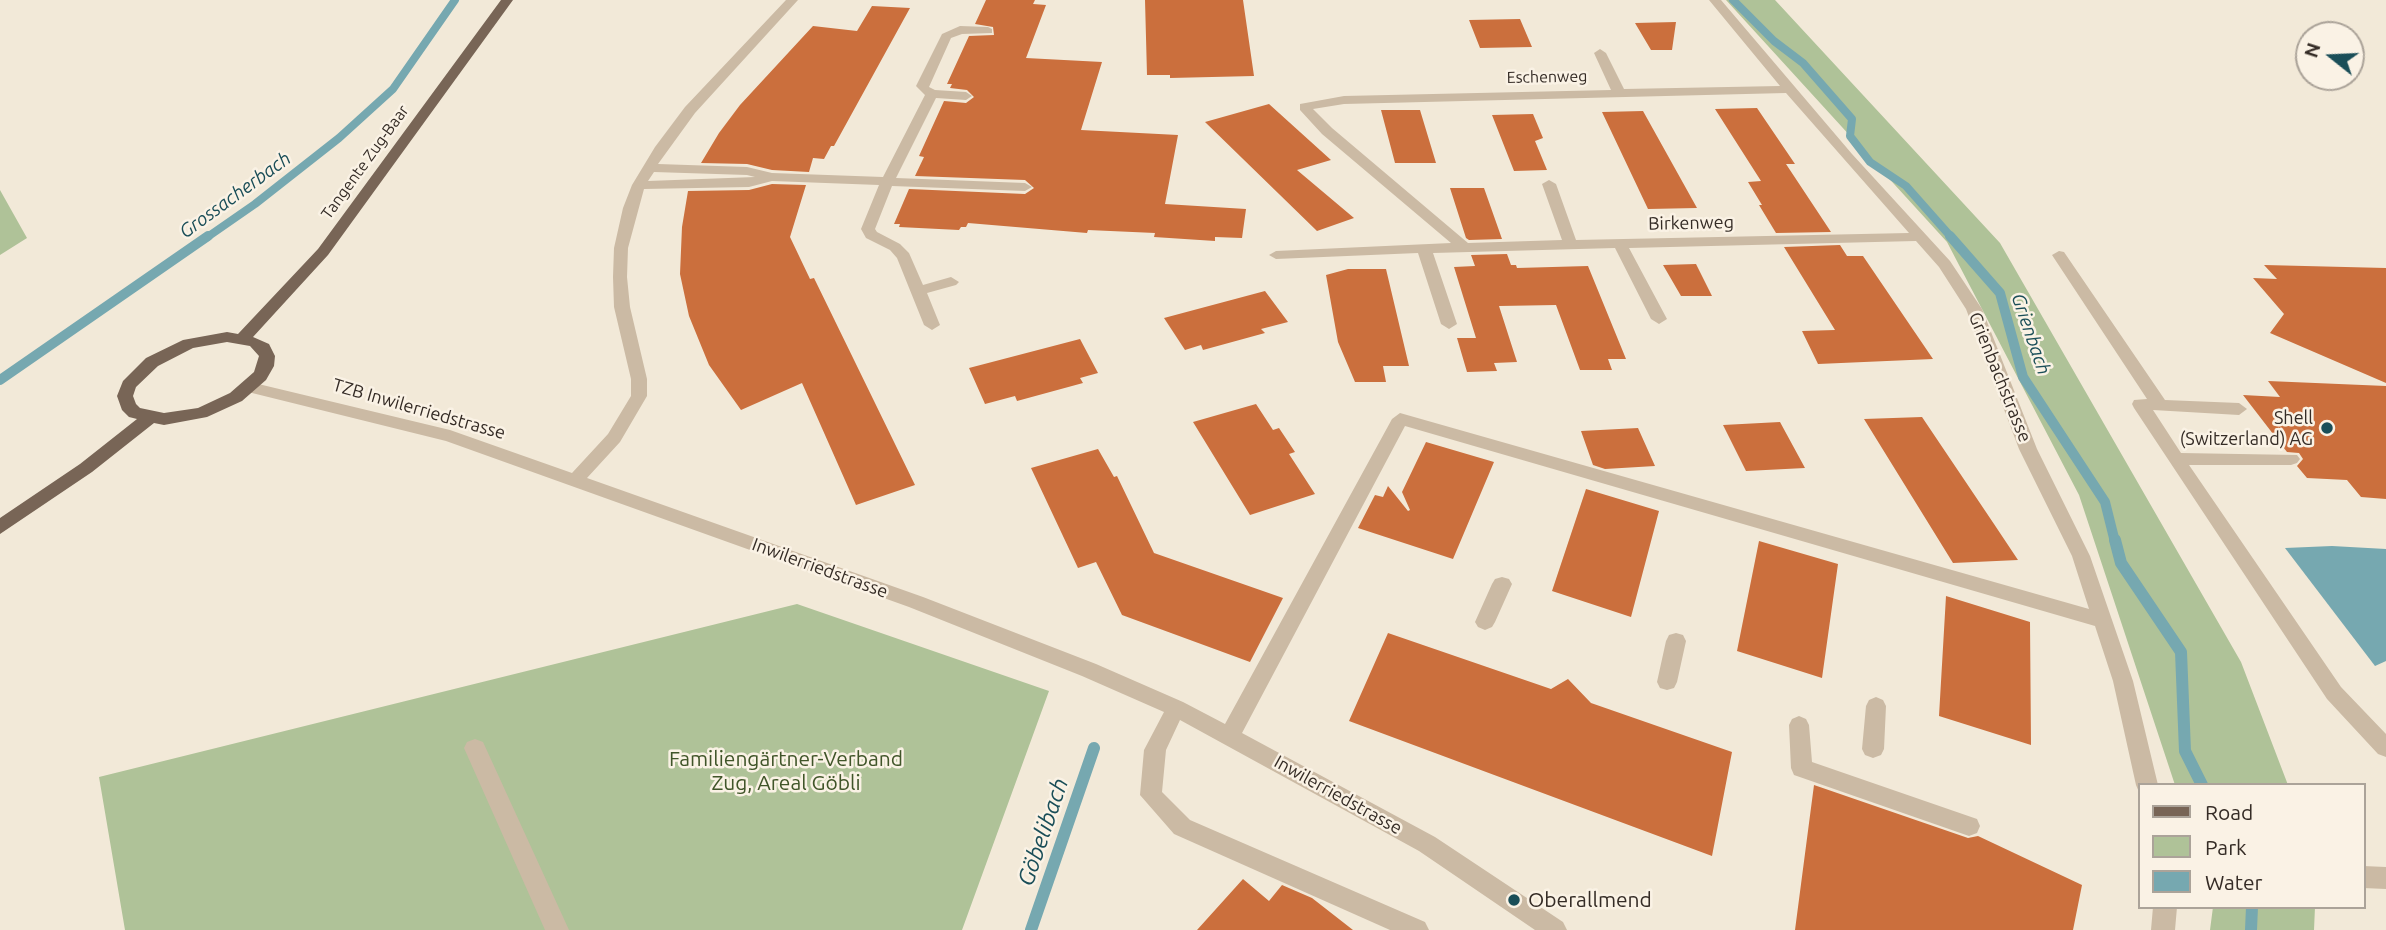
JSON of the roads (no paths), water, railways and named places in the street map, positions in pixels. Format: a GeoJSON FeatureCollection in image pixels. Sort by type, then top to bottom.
{"type":"FeatureCollection","features":[{"type":"Feature","properties":{"kind":"main road","name":"Tangente Zug-Baar"},"geometry":{"type":"LineString","coordinates":[[243,338],[323,252],[507,0]]}},
{"type":"Feature","properties":{"kind":"main road"},"geometry":{"type":"LineString","coordinates":[[243,338],[263,348],[267,356],[266,366],[250,387],[236,397],[201,413],[182,417],[149,418],[135,413],[128,406],[125,396],[129,385],[152,362],[189,344],[208,339],[243,338]]}},
{"type":"Feature","properties":{"kind":"main road"},"geometry":{"type":"LineString","coordinates":[[0,527],[86,468],[149,418]]}},
{"type":"Feature","properties":{"kind":"street"},"geometry":{"type":"LineString","coordinates":[[575,480],[614,438],[639,396],[639,379],[622,307],[620,276],[621,248],[630,208],[639,185],[648,168],[690,110],[792,0]]}},
{"type":"Feature","properties":{"kind":"street","name":"Grienbachstrasse"},"geometry":{"type":"LineString","coordinates":[[1715,0],[1847,157],[1945,264],[1974,309],[2028,449],[2081,556],[2123,681],[2147,783]]}},
{"type":"Feature","properties":{"kind":"street"},"geometry":{"type":"LineString","coordinates":[[966,96],[932,94],[922,86],[946,36],[960,30],[988,31]]}},
{"type":"Feature","properties":{"kind":"street"},"geometry":{"type":"LineString","coordinates":[[1600,53],[1619,93]]}},
{"type":"Feature","properties":{"kind":"street","name":"Eschenweg"},"geometry":{"type":"LineString","coordinates":[[1464,247],[1324,129],[1304,107],[1344,100],[1791,89]]}},
{"type":"Feature","properties":{"kind":"street"},"geometry":{"type":"LineString","coordinates":[[932,94],[888,180],[868,229],[871,235],[895,247],[904,256],[932,325]]}},
{"type":"Feature","properties":{"kind":"street"},"geometry":{"type":"LineString","coordinates":[[648,168],[747,171],[772,177],[1025,187]]}},
{"type":"Feature","properties":{"kind":"street"},"geometry":{"type":"LineString","coordinates":[[639,185],[749,183],[772,177]]}},
{"type":"Feature","properties":{"kind":"street"},"geometry":{"type":"LineString","coordinates":[[1549,184],[1571,245]]}},
{"type":"Feature","properties":{"kind":"street","name":"Birkenweg"},"geometry":{"type":"LineString","coordinates":[[1276,255],[1464,247],[1919,237]]}},
{"type":"Feature","properties":{"kind":"street"},"geometry":{"type":"LineString","coordinates":[[1620,244],[1659,319]]}},
{"type":"Feature","properties":{"kind":"street"},"geometry":{"type":"LineString","coordinates":[[1424,249],[1449,324]]}},
{"type":"Feature","properties":{"kind":"street"},"geometry":{"type":"LineString","coordinates":[[2059,255],[2160,405]]}},
{"type":"Feature","properties":{"kind":"street"},"geometry":{"type":"LineString","coordinates":[[918,291],[951,282]]}},
{"type":"Feature","properties":{"kind":"street","name":"TZB Inwilerriedstrasse"},"geometry":{"type":"LineString","coordinates":[[250,387],[450,436],[575,480]]}},
{"type":"Feature","properties":{"kind":"street"},"geometry":{"type":"LineString","coordinates":[[2239,409],[2140,404],[2334,693],[2386,748]]}},
{"type":"Feature","properties":{"kind":"street"},"geometry":{"type":"LineString","coordinates":[[1230,736],[1400,419],[2103,621]]}},
{"type":"Feature","properties":{"kind":"street"},"geometry":{"type":"LineString","coordinates":[[2176,459],[2291,458]]}},
{"type":"Feature","properties":{"kind":"street","name":"Inwilerriedstrasse"},"geometry":{"type":"LineString","coordinates":[[575,480],[916,603],[1089,670],[1176,708],[1427,844],[1555,930]]}},
{"type":"Feature","properties":{"kind":"street"},"geometry":{"type":"LineString","coordinates":[[1485,622],[1503,584]]}},
{"type":"Feature","properties":{"kind":"street"},"geometry":{"type":"LineString","coordinates":[[1667,682],[1676,641]]}},
{"type":"Feature","properties":{"kind":"street"},"geometry":{"type":"LineString","coordinates":[[1873,749],[1877,706]]}},
{"type":"Feature","properties":{"kind":"street"},"geometry":{"type":"LineString","coordinates":[[1176,708],[1154,750],[1151,795],[1182,827],[1417,930]]}},
{"type":"Feature","properties":{"kind":"street"},"geometry":{"type":"LineString","coordinates":[[1799,725],[1802,768],[1969,826]]}},
{"type":"Feature","properties":{"kind":"street"},"geometry":{"type":"LineString","coordinates":[[475,748],[557,930]]}},
{"type":"Feature","properties":{"kind":"street"},"geometry":{"type":"LineString","coordinates":[[2365,877],[2386,878]]}},
{"type":"Feature","properties":{"kind":"street"},"geometry":{"type":"LineString","coordinates":[[2163,930],[2165,909]]}},
{"type":"Feature","properties":{"kind":"water"},"geometry":{"type":"Polygon","coordinates":[[[2332,546],[2386,549],[2386,661],[2375,666],[2285,548],[2332,546]]]}},
{"type":"Feature","properties":{"kind":"waterway","name":"Grossacherbach"},"geometry":{"type":"LineString","coordinates":[[206,238],[255,204],[339,138],[393,89],[455,0]]}},
{"type":"Feature","properties":{"kind":"waterway","name":"Grienbach"},"geometry":{"type":"LineString","coordinates":[[1733,0],[1774,41],[1803,63],[1852,119],[1850,136],[1870,162],[1906,186],[1952,238]]}},
{"type":"Feature","properties":{"kind":"waterway","name":"Grossacherbach"},"geometry":{"type":"LineString","coordinates":[[0,380],[208,236]]}},
{"type":"Feature","properties":{"kind":"waterway","name":"Grienbach"},"geometry":{"type":"LineString","coordinates":[[1950,236],[2000,293],[2023,377],[2105,502],[2115,542]]}},
{"type":"Feature","properties":{"kind":"waterway","name":"Grienbach"},"geometry":{"type":"LineString","coordinates":[[2115,540],[2121,563],[2181,652],[2185,751],[2201,783]]}},
{"type":"Feature","properties":{"kind":"waterway","name":"Göbelibach"},"geometry":{"type":"LineString","coordinates":[[1031,930],[1094,748]]}},
{"type":"Feature","properties":{"kind":"waterway","name":"Grienbach"},"geometry":{"type":"LineString","coordinates":[[2251,930],[2252,909]]}},
{"type":"Feature","properties":{"kind":"place","name":"Shell (Switzerland) AG"},"geometry":{"type":"Point","coordinates":[2327,428]}},
{"type":"Feature","properties":{"kind":"place","name":"Oberallmend"},"geometry":{"type":"Point","coordinates":[1514,900]}},
{"type":"Feature","properties":{"kind":"park label","name":"Familiengärtner-Verband Zug, Areal Göbli"},"geometry":{"type":"Point","coordinates":[786,771]}}]}
